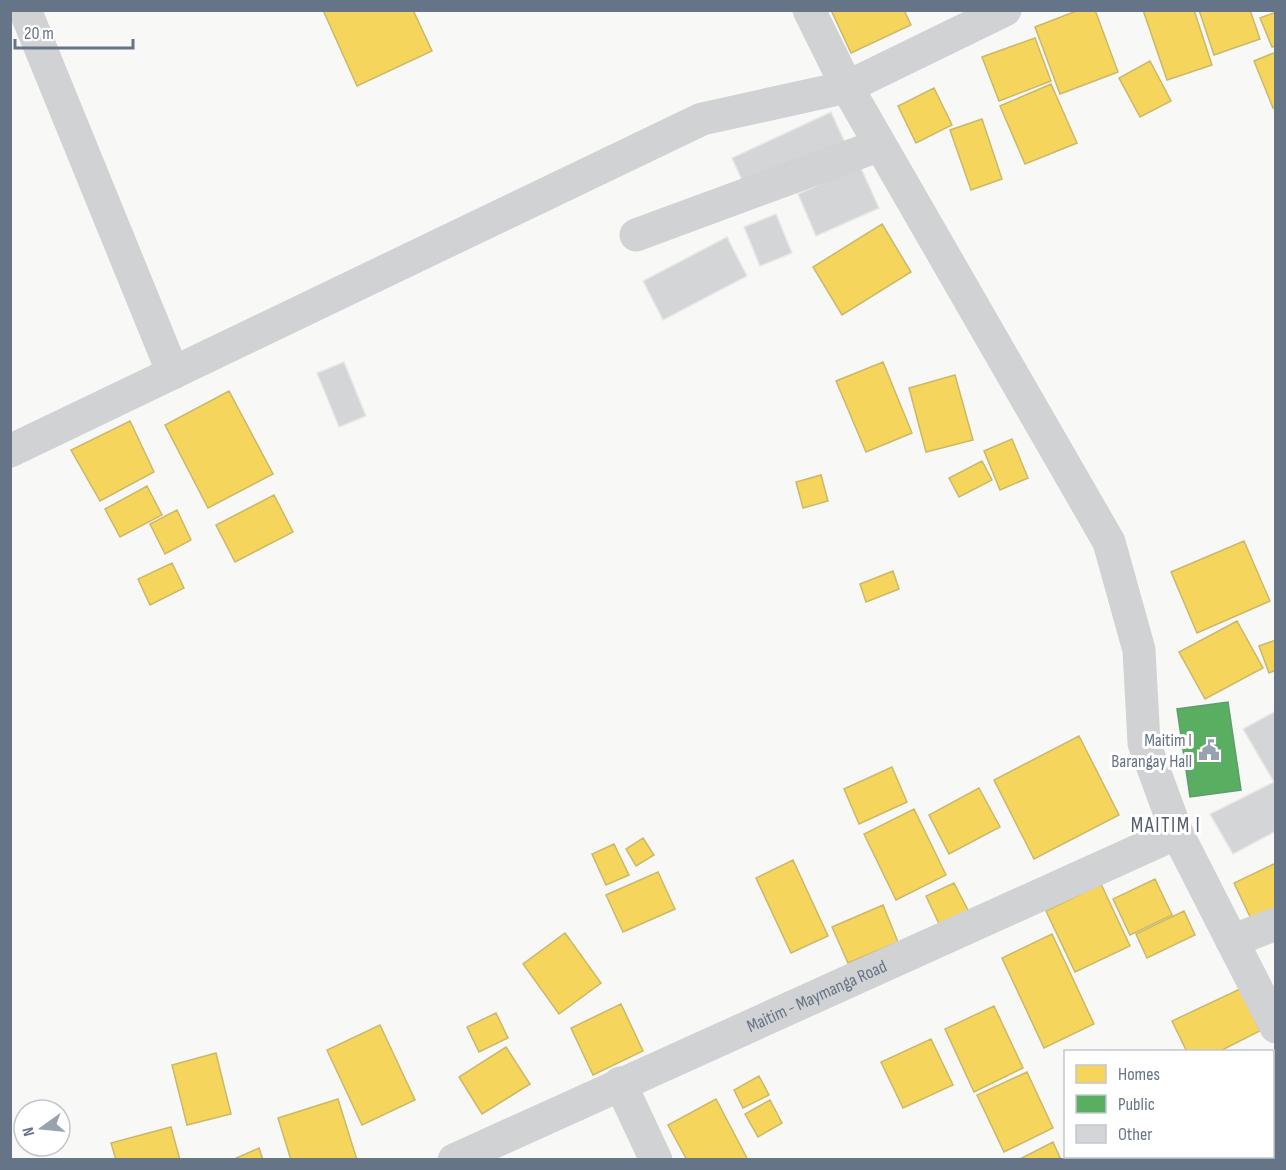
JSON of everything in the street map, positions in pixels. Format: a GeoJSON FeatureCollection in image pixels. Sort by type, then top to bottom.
{"type":"FeatureCollection","features":[{"type":"Feature","properties":{"kind":"street"},"geometry":{"type":"LineString","coordinates":[[25,10],[173,373]]}},
{"type":"Feature","properties":{"kind":"street"},"geometry":{"type":"LineString","coordinates":[[808,10],[847,87],[1109,542],[1139,650],[1144,743],[1177,833],[1275,1027]]}},
{"type":"Feature","properties":{"kind":"street"},"geometry":{"type":"LineString","coordinates":[[10,451],[702,119],[847,87],[1005,10]]}},
{"type":"Feature","properties":{"kind":"street"},"geometry":{"type":"LineString","coordinates":[[636,235],[880,145]]}},
{"type":"Feature","properties":{"kind":"street","name":"Maitim - Maymanga Road"},"geometry":{"type":"LineString","coordinates":[[454,1160],[1177,833]]}},
{"type":"Feature","properties":{"kind":"street"},"geometry":{"type":"LineString","coordinates":[[1232,941],[1275,924]]}},
{"type":"Feature","properties":{"kind":"street"},"geometry":{"type":"LineString","coordinates":[[620,1083],[656,1160]]}},
{"type":"Feature","properties":{"kind":"building: Homes"},"geometry":{"type":"Polygon","coordinates":[[[323,10],[413,10],[432,51],[357,86],[323,10]]]}},
{"type":"Feature","properties":{"kind":"building: Homes"},"geometry":{"type":"Polygon","coordinates":[[[831,10],[904,10],[911,25],[851,53],[831,10]]]}},
{"type":"Feature","properties":{"kind":"building: Homes"},"geometry":{"type":"Polygon","coordinates":[[[1079,10],[1095,10],[1118,72],[1060,94],[1035,27],[1079,10]]]}},
{"type":"Feature","properties":{"kind":"building: Homes"},"geometry":{"type":"Polygon","coordinates":[[[1143,10],[1194,10],[1212,65],[1167,80],[1143,10]]]}},
{"type":"Feature","properties":{"kind":"building: Homes"},"geometry":{"type":"Polygon","coordinates":[[[1199,10],[1250,10],[1260,39],[1214,55],[1199,10]]]}},
{"type":"Feature","properties":{"kind":"building: Homes"},"geometry":{"type":"Polygon","coordinates":[[[1276,12],[1276,46],[1272,47],[1260,18],[1276,12]]]}},
{"type":"Feature","properties":{"kind":"building: Homes"},"geometry":{"type":"Polygon","coordinates":[[[1035,38],[1051,81],[999,101],[982,57],[1035,38]]]}},
{"type":"Feature","properties":{"kind":"building: Homes"},"geometry":{"type":"Polygon","coordinates":[[[1276,52],[1276,107],[1273,108],[1254,61],[1276,52]]]}},
{"type":"Feature","properties":{"kind":"building: Homes"},"geometry":{"type":"Polygon","coordinates":[[[1150,61],[1171,101],[1140,117],[1119,78],[1150,61]]]}},
{"type":"Feature","properties":{"kind":"building: Homes"},"geometry":{"type":"Polygon","coordinates":[[[1051,84],[1077,143],[1025,164],[1000,106],[1051,84]]]}},
{"type":"Feature","properties":{"kind":"building: Homes"},"geometry":{"type":"Polygon","coordinates":[[[934,88],[952,125],[916,143],[898,106],[934,88]]]}},
{"type":"Feature","properties":{"kind":"building: Homes"},"geometry":{"type":"Polygon","coordinates":[[[982,119],[1002,179],[971,190],[950,130],[982,119]]]}},
{"type":"Feature","properties":{"kind":"building: Homes"},"geometry":{"type":"Polygon","coordinates":[[[882,224],[911,272],[842,315],[813,267],[882,224]]]}},
{"type":"Feature","properties":{"kind":"building: Homes"},"geometry":{"type":"Polygon","coordinates":[[[883,362],[912,433],[866,452],[836,381],[883,362]]]}},
{"type":"Feature","properties":{"kind":"building: Homes"},"geometry":{"type":"Polygon","coordinates":[[[955,375],[973,440],[926,452],[909,388],[955,375]]]}},
{"type":"Feature","properties":{"kind":"building: Homes"},"geometry":{"type":"Polygon","coordinates":[[[229,391],[273,474],[208,508],[165,425],[229,391]]]}},
{"type":"Feature","properties":{"kind":"building: Homes"},"geometry":{"type":"Polygon","coordinates":[[[130,421],[154,472],[100,501],[71,450],[130,421]]]}},
{"type":"Feature","properties":{"kind":"building: Homes"},"geometry":{"type":"Polygon","coordinates":[[[1012,439],[1028,478],[1000,490],[984,451],[1012,439]]]}},
{"type":"Feature","properties":{"kind":"building: Homes"},"geometry":{"type":"Polygon","coordinates":[[[982,461],[992,480],[959,497],[949,478],[982,461]]]}},
{"type":"Feature","properties":{"kind":"building: Homes"},"geometry":{"type":"Polygon","coordinates":[[[821,475],[828,501],[803,508],[796,482],[821,475]]]}},
{"type":"Feature","properties":{"kind":"building: Homes"},"geometry":{"type":"Polygon","coordinates":[[[147,486],[162,515],[120,537],[105,509],[147,486]]]}},
{"type":"Feature","properties":{"kind":"building: Homes"},"geometry":{"type":"Polygon","coordinates":[[[274,495],[293,532],[235,562],[216,525],[274,495]]]}},
{"type":"Feature","properties":{"kind":"building: Homes"},"geometry":{"type":"Polygon","coordinates":[[[177,510],[191,540],[165,554],[150,524],[177,510]]]}},
{"type":"Feature","properties":{"kind":"building: Homes"},"geometry":{"type":"Polygon","coordinates":[[[1244,541],[1270,601],[1197,633],[1171,572],[1244,541]]]}},
{"type":"Feature","properties":{"kind":"building: Homes"},"geometry":{"type":"Polygon","coordinates":[[[172,563],[184,588],[150,605],[138,579],[172,563]]]}},
{"type":"Feature","properties":{"kind":"building: Homes"},"geometry":{"type":"Polygon","coordinates":[[[893,571],[899,589],[866,602],[860,584],[893,571]]]}},
{"type":"Feature","properties":{"kind":"building: Homes"},"geometry":{"type":"Polygon","coordinates":[[[1237,621],[1263,668],[1205,699],[1179,652],[1237,621]]]}},
{"type":"Feature","properties":{"kind":"building: Homes"},"geometry":{"type":"Polygon","coordinates":[[[1276,640],[1276,670],[1269,673],[1259,646],[1276,640]]]}},
{"type":"Feature","properties":{"kind":"building: Homes"},"geometry":{"type":"Polygon","coordinates":[[[1079,736],[1119,815],[1034,859],[994,780],[1079,736]]]}},
{"type":"Feature","properties":{"kind":"building: Homes"},"geometry":{"type":"Polygon","coordinates":[[[892,767],[907,802],[859,824],[844,789],[892,767]]]}},
{"type":"Feature","properties":{"kind":"building: Homes"},"geometry":{"type":"Polygon","coordinates":[[[979,788],[1000,827],[949,854],[929,815],[979,788]]]}},
{"type":"Feature","properties":{"kind":"building: Homes"},"geometry":{"type":"Polygon","coordinates":[[[914,809],[946,875],[896,900],[864,834],[914,809]]]}},
{"type":"Feature","properties":{"kind":"building: Homes"},"geometry":{"type":"Polygon","coordinates":[[[643,838],[654,855],[636,866],[626,849],[643,838]]]}},
{"type":"Feature","properties":{"kind":"building: Homes"},"geometry":{"type":"Polygon","coordinates":[[[614,844],[629,875],[606,885],[592,854],[614,844]]]}},
{"type":"Feature","properties":{"kind":"building: Homes"},"geometry":{"type":"Polygon","coordinates":[[[793,860],[828,936],[791,953],[756,878],[793,860]]]}},
{"type":"Feature","properties":{"kind":"building: Homes"},"geometry":{"type":"Polygon","coordinates":[[[1276,863],[1276,914],[1254,925],[1234,883],[1276,863]]]}},
{"type":"Feature","properties":{"kind":"building: Homes"},"geometry":{"type":"Polygon","coordinates":[[[658,872],[675,909],[623,932],[606,895],[658,872]]]}},
{"type":"Feature","properties":{"kind":"building: Homes"},"geometry":{"type":"Polygon","coordinates":[[[1155,879],[1172,915],[1130,935],[1113,899],[1155,879]]]}},
{"type":"Feature","properties":{"kind":"building: Homes"},"geometry":{"type":"Polygon","coordinates":[[[954,883],[970,914],[941,928],[926,896],[954,883]]]}},
{"type":"Feature","properties":{"kind":"building: Homes"},"geometry":{"type":"Polygon","coordinates":[[[1101,884],[1130,946],[1075,972],[1046,911],[1101,884]]]}},
{"type":"Feature","properties":{"kind":"building: Homes"},"geometry":{"type":"Polygon","coordinates":[[[883,905],[898,942],[848,963],[832,927],[883,905]]]}},
{"type":"Feature","properties":{"kind":"building: Homes"},"geometry":{"type":"Polygon","coordinates":[[[1184,911],[1195,935],[1147,958],[1136,934],[1184,911]]]}},
{"type":"Feature","properties":{"kind":"building: Homes"},"geometry":{"type":"Polygon","coordinates":[[[565,933],[601,983],[559,1014],[523,964],[565,933]]]}},
{"type":"Feature","properties":{"kind":"building: Homes"},"geometry":{"type":"Polygon","coordinates":[[[1052,934],[1094,1024],[1044,1048],[1002,958],[1052,934]]]}},
{"type":"Feature","properties":{"kind":"building: Homes"},"geometry":{"type":"Polygon","coordinates":[[[1240,989],[1260,1031],[1222,1050],[1186,1050],[1172,1021],[1240,989]]]}},
{"type":"Feature","properties":{"kind":"building: Homes"},"geometry":{"type":"Polygon","coordinates":[[[621,1004],[643,1051],[593,1075],[571,1028],[621,1004]]]}},
{"type":"Feature","properties":{"kind":"building: Homes"},"geometry":{"type":"Polygon","coordinates":[[[994,1006],[1023,1068],[974,1092],[945,1029],[994,1006]]]}},
{"type":"Feature","properties":{"kind":"building: Homes"},"geometry":{"type":"Polygon","coordinates":[[[496,1013],[508,1038],[479,1052],[467,1027],[496,1013]]]}},
{"type":"Feature","properties":{"kind":"building: Homes"},"geometry":{"type":"Polygon","coordinates":[[[380,1025],[415,1100],[362,1125],[327,1050],[380,1025]]]}},
{"type":"Feature","properties":{"kind":"building: Homes"},"geometry":{"type":"Polygon","coordinates":[[[931,1039],[953,1085],[903,1108],[881,1062],[931,1039]]]}},
{"type":"Feature","properties":{"kind":"building: Homes"},"geometry":{"type":"Polygon","coordinates":[[[506,1047],[530,1084],[482,1114],[459,1077],[506,1047]]]}},
{"type":"Feature","properties":{"kind":"building: Homes"},"geometry":{"type":"Polygon","coordinates":[[[216,1053],[231,1114],[187,1125],[172,1065],[216,1053]]]}},
{"type":"Feature","properties":{"kind":"building: Homes"},"geometry":{"type":"Polygon","coordinates":[[[1027,1072],[1053,1128],[1004,1152],[977,1095],[1027,1072]]]}},
{"type":"Feature","properties":{"kind":"building: Homes"},"geometry":{"type":"Polygon","coordinates":[[[759,1076],[769,1095],[743,1108],[734,1090],[759,1076]]]}},
{"type":"Feature","properties":{"kind":"building: Homes"},"geometry":{"type":"Polygon","coordinates":[[[1276,1095],[1276,1160],[1260,1160],[1259,1158],[1274,1158],[1274,1096],[1276,1095]]]}},
{"type":"Feature","properties":{"kind":"building: Homes"},"geometry":{"type":"Polygon","coordinates":[[[338,1099],[357,1160],[291,1160],[278,1118],[338,1099]]]}},
{"type":"Feature","properties":{"kind":"building: Homes"},"geometry":{"type":"Polygon","coordinates":[[[716,1099],[748,1160],[687,1160],[668,1125],[716,1099]]]}},
{"type":"Feature","properties":{"kind":"building: Homes"},"geometry":{"type":"Polygon","coordinates":[[[770,1100],[782,1123],[758,1137],[745,1114],[770,1100]]]}},
{"type":"Feature","properties":{"kind":"building: Homes"},"geometry":{"type":"Polygon","coordinates":[[[171,1127],[180,1160],[116,1160],[111,1143],[171,1127]]]}},
{"type":"Feature","properties":{"kind":"building: Homes"},"geometry":{"type":"Polygon","coordinates":[[[1053,1142],[1061,1160],[1018,1160],[1053,1142]]]}},
{"type":"Feature","properties":{"kind":"building: Homes"},"geometry":{"type":"Polygon","coordinates":[[[259,1148],[263,1160],[232,1160],[259,1148]]]}},
{"type":"Feature","properties":{"kind":"building: Homes"},"geometry":{"type":"Polygon","coordinates":[[[1076,1158],[1114,1158],[1114,1160],[1076,1160],[1076,1158]]]}},
{"type":"Feature","properties":{"kind":"building: Homes"},"geometry":{"type":"Polygon","coordinates":[[[1130,1158],[1160,1158],[1161,1160],[1131,1160],[1130,1158]]]}},
{"type":"Feature","properties":{"kind":"building: Homes"},"geometry":{"type":"Polygon","coordinates":[[[1176,1158],[1233,1158],[1230,1160],[1176,1160],[1176,1158]]]}},
{"type":"Feature","properties":{"kind":"building: Public","name":"Maitim I Barangay Hall"},"geometry":{"type":"Polygon","coordinates":[[[1228,702],[1241,790],[1190,797],[1177,709],[1228,702]]]}},
{"type":"Feature","properties":{"kind":"building: Other"},"geometry":{"type":"Polygon","coordinates":[[[831,112],[846,145],[747,191],[732,158],[831,112]]]}},
{"type":"Feature","properties":{"kind":"building: Other"},"geometry":{"type":"Polygon","coordinates":[[[860,166],[879,208],[816,236],[798,194],[860,166]]]}},
{"type":"Feature","properties":{"kind":"building: Other"},"geometry":{"type":"Polygon","coordinates":[[[776,214],[792,253],[760,266],[744,227],[776,214]]]}},
{"type":"Feature","properties":{"kind":"building: Other"},"geometry":{"type":"Polygon","coordinates":[[[727,237],[747,276],[663,320],[643,281],[727,237]]]}},
{"type":"Feature","properties":{"kind":"building: Other"},"geometry":{"type":"Polygon","coordinates":[[[344,362],[366,416],[339,427],[317,373],[344,362]]]}},
{"type":"Feature","properties":{"kind":"building: Other"},"geometry":{"type":"Polygon","coordinates":[[[1276,711],[1276,831],[1233,854],[1210,814],[1274,782],[1243,729],[1276,711]]]}},
{"type":"Feature","properties":{"kind":"place","name":"Maitim I Barangay Hall"},"geometry":{"type":"Point","coordinates":[1209,750]}},
{"type":"Feature","properties":{"kind":"district","name":"MAITIM I"},"geometry":{"type":"Point","coordinates":[1166,825]}}]}
